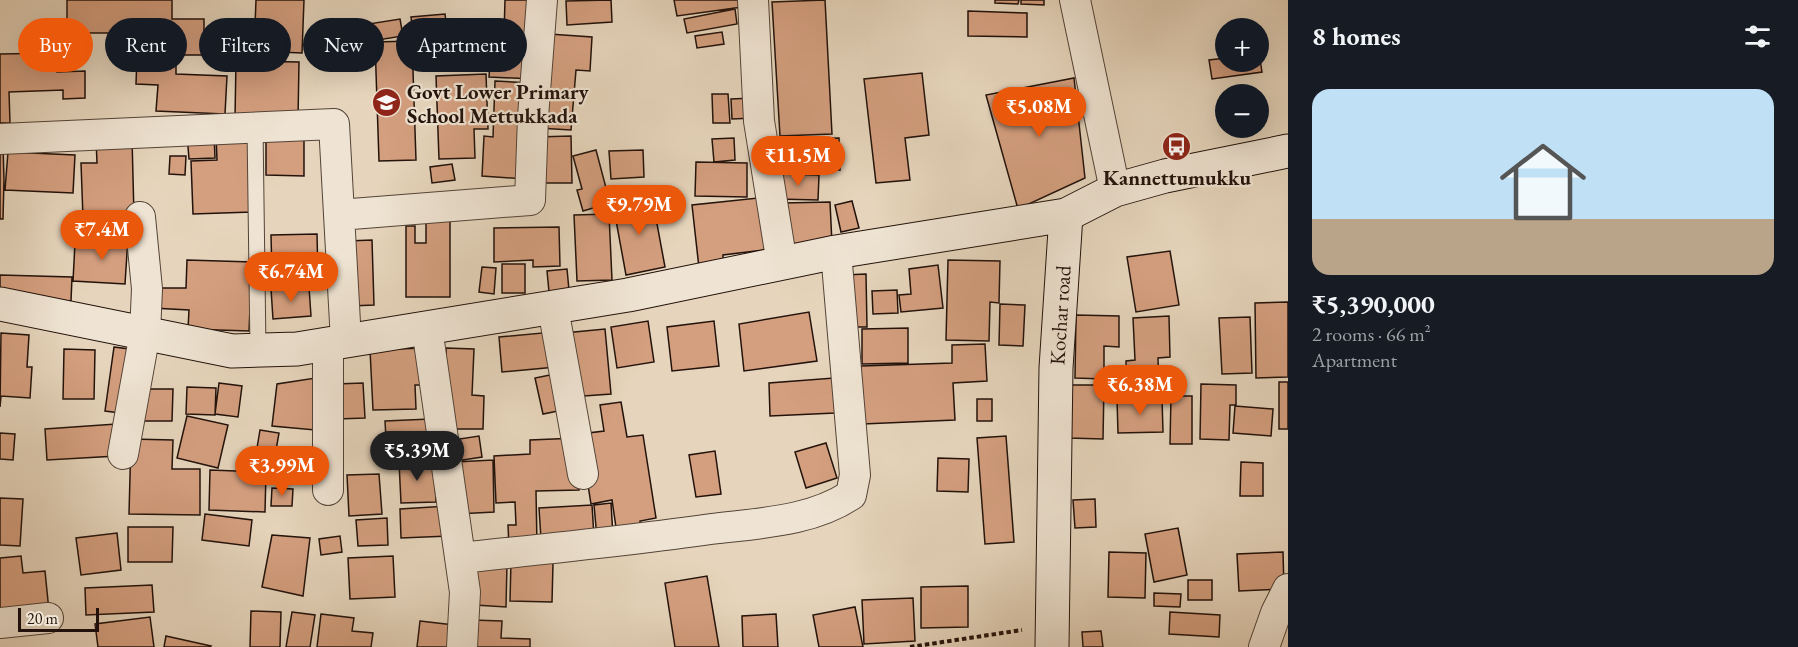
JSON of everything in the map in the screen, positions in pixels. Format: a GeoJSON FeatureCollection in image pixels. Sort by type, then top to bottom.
{"type":"FeatureCollection","features":[{"type":"Feature","properties":{"kind":"street"},"geometry":{"type":"LineString","coordinates":[[339,214],[530,200],[532,117],[543,0]]}},
{"type":"Feature","properties":{"kind":"street"},"geometry":{"type":"LineString","coordinates":[[753,0],[759,121],[782,264]]}},
{"type":"Feature","properties":{"kind":"street"},"geometry":{"type":"LineString","coordinates":[[1075,0],[1115,190]]}},
{"type":"Feature","properties":{"kind":"street"},"geometry":{"type":"LineString","coordinates":[[0,139],[334,124],[339,214],[337,343],[328,490]]}},
{"type":"Feature","properties":{"kind":"street"},"geometry":{"type":"LineString","coordinates":[[0,304],[232,351],[297,349],[553,308],[836,252],[1066,215],[1115,190],[1165,176],[1288,151]]}},
{"type":"Feature","properties":{"kind":"street","name":"Kochar road"},"geometry":{"type":"LineString","coordinates":[[1052,637],[1056,368],[1066,215]]}},
{"type":"Feature","properties":{"kind":"street"},"geometry":{"type":"LineString","coordinates":[[123,454],[144,333],[147,289],[140,217]]}},
{"type":"Feature","properties":{"kind":"street"},"geometry":{"type":"LineString","coordinates":[[460,558],[669,535],[811,515],[835,506],[852,495],[855,475],[836,252]]}},
{"type":"Feature","properties":{"kind":"street"},"geometry":{"type":"LineString","coordinates":[[553,308],[584,474]]}},
{"type":"Feature","properties":{"kind":"street"},"geometry":{"type":"LineString","coordinates":[[427,328],[465,592],[462,647]]}},
{"type":"Feature","properties":{"kind":"street"},"geometry":{"type":"LineString","coordinates":[[1264,647],[1276,613],[1288,589]]}},
{"type":"Feature","properties":{"kind":"street"},"geometry":{"type":"LineString","coordinates":[[0,623],[48,618]]}},
{"type":"Feature","properties":{"kind":"lane"},"geometry":{"type":"LineString","coordinates":[[255,127],[258,350]]}},
{"type":"Feature","properties":{"kind":"path"},"geometry":{"type":"LineString","coordinates":[[910,647],[1052,637]]}},
{"type":"Feature","properties":{"kind":"building"},"geometry":{"type":"Polygon","coordinates":[[[67,0],[172,0],[172,18],[105,18],[105,33],[93,33],[93,18],[67,18],[67,0]]]}},
{"type":"Feature","properties":{"kind":"building"},"geometry":{"type":"Polygon","coordinates":[[[256,0],[304,0],[302,53],[291,53],[291,18],[255,18],[256,0]]]}},
{"type":"Feature","properties":{"kind":"building"},"geometry":{"type":"Polygon","coordinates":[[[505,0],[531,0],[533,79],[489,77],[489,72],[527,72],[527,18],[504,18],[505,0]]]}},
{"type":"Feature","properties":{"kind":"building"},"geometry":{"type":"Polygon","coordinates":[[[611,0],[612,22],[567,25],[566,1],[611,0]]]}},
{"type":"Feature","properties":{"kind":"building"},"geometry":{"type":"Polygon","coordinates":[[[674,0],[741,0],[742,7],[677,16],[674,0]]]}},
{"type":"Feature","properties":{"kind":"building"},"geometry":{"type":"Polygon","coordinates":[[[825,0],[832,134],[780,136],[772,2],[825,0]]]}},
{"type":"Feature","properties":{"kind":"building"},"geometry":{"type":"Polygon","coordinates":[[[995,0],[1019,0],[1018,4],[995,3],[995,0]]]}},
{"type":"Feature","properties":{"kind":"building"},"geometry":{"type":"Polygon","coordinates":[[[1021,0],[1044,0],[1044,5],[1021,4],[1021,0]]]}},
{"type":"Feature","properties":{"kind":"building"},"geometry":{"type":"Polygon","coordinates":[[[735,9],[737,24],[687,33],[684,19],[735,9]]]}},
{"type":"Feature","properties":{"kind":"building"},"geometry":{"type":"Polygon","coordinates":[[[968,11],[1027,13],[1027,37],[968,36],[968,11]]]}},
{"type":"Feature","properties":{"kind":"building"},"geometry":{"type":"Polygon","coordinates":[[[445,14],[446,18],[411,18],[445,14]]]}},
{"type":"Feature","properties":{"kind":"building"},"geometry":{"type":"Polygon","coordinates":[[[187,19],[199,19],[199,55],[187,55],[187,19]]]}},
{"type":"Feature","properties":{"kind":"building"},"geometry":{"type":"Polygon","coordinates":[[[396,20],[396,37],[384,39],[384,22],[396,20]]]}},
{"type":"Feature","properties":{"kind":"building"},"geometry":{"type":"Polygon","coordinates":[[[722,32],[724,44],[697,48],[695,36],[722,32]]]}},
{"type":"Feature","properties":{"kind":"building"},"geometry":{"type":"Polygon","coordinates":[[[549,34],[592,37],[590,71],[576,70],[571,130],[538,128],[549,34]]]}},
{"type":"Feature","properties":{"kind":"building"},"geometry":{"type":"Polygon","coordinates":[[[396,41],[396,72],[413,72],[416,160],[379,161],[376,72],[384,72],[384,42],[396,41]]]}},
{"type":"Feature","properties":{"kind":"building"},"geometry":{"type":"Polygon","coordinates":[[[0,54],[18,54],[18,72],[85,72],[85,98],[63,99],[63,90],[9,92],[10,123],[0,123],[0,54]]]}},
{"type":"Feature","properties":{"kind":"building"},"geometry":{"type":"Polygon","coordinates":[[[1215,59],[1215,72],[1262,72],[1212,79],[1209,60],[1215,59]]]}},
{"type":"Feature","properties":{"kind":"building"},"geometry":{"type":"Polygon","coordinates":[[[291,62],[299,62],[298,120],[235,118],[236,72],[291,72],[291,62]]]}},
{"type":"Feature","properties":{"kind":"building"},"geometry":{"type":"Polygon","coordinates":[[[136,72],[227,76],[225,114],[156,111],[158,85],[136,84],[136,72]]]}},
{"type":"Feature","properties":{"kind":"building"},"geometry":{"type":"Polygon","coordinates":[[[922,73],[929,135],[905,138],[910,180],[876,183],[864,79],[922,73]]]}},
{"type":"Feature","properties":{"kind":"building"},"geometry":{"type":"Polygon","coordinates":[[[486,74],[488,129],[474,129],[475,158],[439,159],[436,76],[486,74]]]}},
{"type":"Feature","properties":{"kind":"building"},"geometry":{"type":"Polygon","coordinates":[[[1074,78],[1085,178],[1018,209],[986,95],[1074,78]]]}},
{"type":"Feature","properties":{"kind":"building"},"geometry":{"type":"Polygon","coordinates":[[[495,81],[530,83],[525,179],[482,176],[484,136],[493,137],[495,81]]]}},
{"type":"Feature","properties":{"kind":"building"},"geometry":{"type":"Polygon","coordinates":[[[712,94],[728,94],[730,123],[713,123],[712,94]]]}},
{"type":"Feature","properties":{"kind":"building"},"geometry":{"type":"Polygon","coordinates":[[[753,98],[754,118],[732,119],[731,99],[753,98]]]}},
{"type":"Feature","properties":{"kind":"building"},"geometry":{"type":"Polygon","coordinates":[[[266,133],[304,133],[304,176],[266,175],[266,133]]]}},
{"type":"Feature","properties":{"kind":"building"},"geometry":{"type":"Polygon","coordinates":[[[214,134],[215,158],[189,159],[187,135],[214,134]]]}},
{"type":"Feature","properties":{"kind":"building"},"geometry":{"type":"Polygon","coordinates":[[[249,134],[252,212],[193,214],[191,161],[217,160],[216,135],[249,134]]]}},
{"type":"Feature","properties":{"kind":"building"},"geometry":{"type":"Polygon","coordinates":[[[571,136],[572,183],[537,183],[536,137],[571,136]]]}},
{"type":"Feature","properties":{"kind":"building"},"geometry":{"type":"Polygon","coordinates":[[[132,138],[134,216],[83,218],[81,163],[97,163],[96,139],[132,138]]]}},
{"type":"Feature","properties":{"kind":"building"},"geometry":{"type":"Polygon","coordinates":[[[734,138],[735,160],[714,162],[712,139],[734,138]]]}},
{"type":"Feature","properties":{"kind":"building"},"geometry":{"type":"Polygon","coordinates":[[[839,138],[840,170],[779,172],[778,140],[839,138]]]}},
{"type":"Feature","properties":{"kind":"building"},"geometry":{"type":"Polygon","coordinates":[[[0,145],[3,145],[3,219],[0,219],[0,145]]]}},
{"type":"Feature","properties":{"kind":"building"},"geometry":{"type":"Polygon","coordinates":[[[596,150],[610,203],[583,211],[577,190],[582,189],[573,156],[596,150]]]}},
{"type":"Feature","properties":{"kind":"building"},"geometry":{"type":"Polygon","coordinates":[[[643,150],[644,177],[611,179],[609,151],[643,150]]]}},
{"type":"Feature","properties":{"kind":"building"},"geometry":{"type":"Polygon","coordinates":[[[8,152],[75,155],[73,193],[5,190],[8,152]]]}},
{"type":"Feature","properties":{"kind":"building"},"geometry":{"type":"Polygon","coordinates":[[[170,156],[186,156],[185,175],[169,174],[170,156]]]}},
{"type":"Feature","properties":{"kind":"building"},"geometry":{"type":"Polygon","coordinates":[[[696,162],[747,163],[747,197],[695,196],[696,162]]]}},
{"type":"Feature","properties":{"kind":"building"},"geometry":{"type":"Polygon","coordinates":[[[452,164],[455,180],[432,183],[430,167],[452,164]]]}},
{"type":"Feature","properties":{"kind":"building"},"geometry":{"type":"Polygon","coordinates":[[[778,174],[819,175],[818,200],[778,199],[778,174]]]}},
{"type":"Feature","properties":{"kind":"building"},"geometry":{"type":"Polygon","coordinates":[[[652,197],[665,267],[626,275],[613,204],[652,197]]]}},
{"type":"Feature","properties":{"kind":"building"},"geometry":{"type":"Polygon","coordinates":[[[758,198],[765,250],[723,255],[723,264],[699,268],[692,205],[758,198]]]}},
{"type":"Feature","properties":{"kind":"building"},"geometry":{"type":"Polygon","coordinates":[[[852,201],[859,228],[841,232],[835,205],[852,201]]]}},
{"type":"Feature","properties":{"kind":"building"},"geometry":{"type":"Polygon","coordinates":[[[830,202],[832,244],[785,246],[783,203],[830,202]]]}},
{"type":"Feature","properties":{"kind":"building"},"geometry":{"type":"Polygon","coordinates":[[[609,214],[612,280],[577,281],[574,215],[609,214]]]}},
{"type":"Feature","properties":{"kind":"building"},"geometry":{"type":"Polygon","coordinates":[[[426,221],[450,221],[450,297],[406,297],[406,226],[415,226],[415,243],[426,243],[426,221]]]}},
{"type":"Feature","properties":{"kind":"building"},"geometry":{"type":"Polygon","coordinates":[[[559,227],[560,266],[533,267],[533,260],[494,262],[494,228],[559,227]]]}},
{"type":"Feature","properties":{"kind":"building"},"geometry":{"type":"Polygon","coordinates":[[[317,234],[318,276],[272,276],[271,235],[317,234]]]}},
{"type":"Feature","properties":{"kind":"building"},"geometry":{"type":"Polygon","coordinates":[[[98,236],[128,237],[125,284],[73,281],[75,243],[98,244],[98,236]]]}},
{"type":"Feature","properties":{"kind":"building"},"geometry":{"type":"Polygon","coordinates":[[[372,240],[374,305],[350,306],[347,241],[372,240]]]}},
{"type":"Feature","properties":{"kind":"building"},"geometry":{"type":"Polygon","coordinates":[[[1170,251],[1179,305],[1136,312],[1127,257],[1170,251]]]}},
{"type":"Feature","properties":{"kind":"building"},"geometry":{"type":"Polygon","coordinates":[[[187,260],[252,262],[249,331],[188,329],[189,310],[152,308],[152,288],[186,288],[187,260]]]}},
{"type":"Feature","properties":{"kind":"building"},"geometry":{"type":"Polygon","coordinates":[[[948,260],[1000,261],[999,303],[990,302],[989,341],[946,340],[948,260]]]}},
{"type":"Feature","properties":{"kind":"building"},"geometry":{"type":"Polygon","coordinates":[[[502,264],[525,264],[525,293],[502,293],[502,264]]]}},
{"type":"Feature","properties":{"kind":"building"},"geometry":{"type":"Polygon","coordinates":[[[938,265],[943,308],[901,312],[899,295],[911,294],[909,269],[938,265]]]}},
{"type":"Feature","properties":{"kind":"building"},"geometry":{"type":"Polygon","coordinates":[[[482,267],[496,268],[494,294],[479,292],[482,267]]]}},
{"type":"Feature","properties":{"kind":"building"},"geometry":{"type":"Polygon","coordinates":[[[567,269],[569,290],[549,292],[547,271],[567,269]]]}},
{"type":"Feature","properties":{"kind":"building"},"geometry":{"type":"Polygon","coordinates":[[[866,274],[867,327],[857,327],[844,275],[866,274]]]}},
{"type":"Feature","properties":{"kind":"building"},"geometry":{"type":"Polygon","coordinates":[[[0,275],[72,277],[71,301],[0,299],[0,275]]]}},
{"type":"Feature","properties":{"kind":"building"},"geometry":{"type":"Polygon","coordinates":[[[309,287],[311,316],[273,319],[271,289],[309,287]]]}},
{"type":"Feature","properties":{"kind":"building"},"geometry":{"type":"Polygon","coordinates":[[[897,290],[898,313],[873,314],[872,291],[897,290]]]}},
{"type":"Feature","properties":{"kind":"building"},"geometry":{"type":"Polygon","coordinates":[[[1288,302],[1288,377],[1256,378],[1255,303],[1288,302]]]}},
{"type":"Feature","properties":{"kind":"building"},"geometry":{"type":"Polygon","coordinates":[[[1000,304],[1025,305],[1023,346],[999,345],[1000,304]]]}},
{"type":"Feature","properties":{"kind":"building"},"geometry":{"type":"Polygon","coordinates":[[[809,312],[817,361],[744,371],[739,324],[809,312]]]}},
{"type":"Feature","properties":{"kind":"building"},"geometry":{"type":"Polygon","coordinates":[[[1076,315],[1119,316],[1119,347],[1104,346],[1104,379],[1075,378],[1076,315]]]}},
{"type":"Feature","properties":{"kind":"building"},"geometry":{"type":"Polygon","coordinates":[[[1169,316],[1170,357],[1158,358],[1159,394],[1127,396],[1126,361],[1135,360],[1133,318],[1169,316]]]}},
{"type":"Feature","properties":{"kind":"building"},"geometry":{"type":"Polygon","coordinates":[[[1250,317],[1252,373],[1222,374],[1219,318],[1250,317]]]}},
{"type":"Feature","properties":{"kind":"building"},"geometry":{"type":"Polygon","coordinates":[[[648,321],[654,362],[617,368],[611,327],[648,321]]]}},
{"type":"Feature","properties":{"kind":"building"},"geometry":{"type":"Polygon","coordinates":[[[714,321],[719,366],[672,371],[667,327],[714,321]]]}},
{"type":"Feature","properties":{"kind":"building"},"geometry":{"type":"Polygon","coordinates":[[[908,328],[908,363],[862,364],[862,329],[908,328]]]}},
{"type":"Feature","properties":{"kind":"building"},"geometry":{"type":"Polygon","coordinates":[[[605,329],[611,394],[570,397],[564,333],[605,329]]]}},
{"type":"Feature","properties":{"kind":"building"},"geometry":{"type":"Polygon","coordinates":[[[553,332],[556,367],[502,372],[499,337],[553,332]]]}},
{"type":"Feature","properties":{"kind":"building"},"geometry":{"type":"Polygon","coordinates":[[[1,333],[29,335],[27,367],[32,367],[30,398],[1,396],[0,407],[1,333]]]}},
{"type":"Feature","properties":{"kind":"building"},"geometry":{"type":"Polygon","coordinates":[[[985,344],[987,381],[953,383],[955,420],[863,424],[861,366],[952,363],[952,345],[985,344]]]}},
{"type":"Feature","properties":{"kind":"building"},"geometry":{"type":"Polygon","coordinates":[[[114,347],[137,350],[128,414],[105,411],[114,347]]]}},
{"type":"Feature","properties":{"kind":"building"},"geometry":{"type":"Polygon","coordinates":[[[425,348],[426,385],[415,385],[416,409],[373,410],[370,350],[425,348]]]}},
{"type":"Feature","properties":{"kind":"building"},"geometry":{"type":"Polygon","coordinates":[[[446,348],[474,349],[472,395],[484,396],[483,429],[448,429],[446,348]]]}},
{"type":"Feature","properties":{"kind":"building"},"geometry":{"type":"Polygon","coordinates":[[[64,349],[95,350],[94,399],[63,399],[64,349]]]}},
{"type":"Feature","properties":{"kind":"building"},"geometry":{"type":"Polygon","coordinates":[[[560,373],[568,409],[543,414],[535,378],[560,373]]]}},
{"type":"Feature","properties":{"kind":"building"},"geometry":{"type":"Polygon","coordinates":[[[322,377],[326,431],[272,426],[277,384],[322,377]]]}},
{"type":"Feature","properties":{"kind":"building"},"geometry":{"type":"Polygon","coordinates":[[[834,378],[835,413],[770,416],[769,383],[834,378]]]}},
{"type":"Feature","properties":{"kind":"building"},"geometry":{"type":"Polygon","coordinates":[[[1279,382],[1288,382],[1288,429],[1279,429],[1279,382]]]}},
{"type":"Feature","properties":{"kind":"building"},"geometry":{"type":"Polygon","coordinates":[[[219,383],[242,386],[238,417],[215,414],[219,383]]]}},
{"type":"Feature","properties":{"kind":"building"},"geometry":{"type":"Polygon","coordinates":[[[363,383],[365,418],[337,419],[336,384],[363,383]]]}},
{"type":"Feature","properties":{"kind":"building"},"geometry":{"type":"Polygon","coordinates":[[[1201,384],[1236,385],[1236,405],[1230,405],[1229,440],[1200,439],[1201,384]]]}},
{"type":"Feature","properties":{"kind":"building"},"geometry":{"type":"Polygon","coordinates":[[[1069,385],[1104,385],[1103,439],[1068,438],[1069,385]]]}},
{"type":"Feature","properties":{"kind":"building"},"geometry":{"type":"Polygon","coordinates":[[[187,387],[216,388],[215,415],[186,414],[187,387]]]}},
{"type":"Feature","properties":{"kind":"building"},"geometry":{"type":"Polygon","coordinates":[[[140,389],[173,389],[172,421],[139,421],[140,389]]]}},
{"type":"Feature","properties":{"kind":"building"},"geometry":{"type":"Polygon","coordinates":[[[1171,396],[1192,396],[1192,444],[1170,444],[1171,396]]]}},
{"type":"Feature","properties":{"kind":"building"},"geometry":{"type":"Polygon","coordinates":[[[1162,398],[1163,432],[1118,433],[1117,399],[1162,398]]]}},
{"type":"Feature","properties":{"kind":"building"},"geometry":{"type":"Polygon","coordinates":[[[977,399],[992,399],[992,421],[977,421],[977,399]]]}},
{"type":"Feature","properties":{"kind":"building"},"geometry":{"type":"Polygon","coordinates":[[[621,402],[627,437],[643,435],[656,518],[640,521],[641,530],[617,534],[612,500],[591,504],[580,434],[604,431],[600,405],[621,402]]]}},
{"type":"Feature","properties":{"kind":"building"},"geometry":{"type":"Polygon","coordinates":[[[1235,406],[1273,409],[1271,436],[1233,433],[1235,406]]]}},
{"type":"Feature","properties":{"kind":"building"},"geometry":{"type":"Polygon","coordinates":[[[187,416],[228,425],[218,468],[177,458],[187,416]]]}},
{"type":"Feature","properties":{"kind":"building"},"geometry":{"type":"Polygon","coordinates":[[[430,419],[432,454],[387,457],[385,421],[430,419]]]}},
{"type":"Feature","properties":{"kind":"building"},"geometry":{"type":"Polygon","coordinates":[[[116,424],[117,456],[47,460],[45,429],[116,424]]]}},
{"type":"Feature","properties":{"kind":"building"},"geometry":{"type":"Polygon","coordinates":[[[260,430],[279,433],[275,456],[256,454],[260,430]]]}},
{"type":"Feature","properties":{"kind":"building"},"geometry":{"type":"Polygon","coordinates":[[[0,433],[15,434],[13,460],[0,459],[0,433]]]}},
{"type":"Feature","properties":{"kind":"building"},"geometry":{"type":"Polygon","coordinates":[[[479,436],[482,457],[450,462],[446,441],[479,436]]]}},
{"type":"Feature","properties":{"kind":"building"},"geometry":{"type":"Polygon","coordinates":[[[1006,436],[1014,542],[985,544],[977,438],[1006,436]]]}},
{"type":"Feature","properties":{"kind":"building"},"geometry":{"type":"Polygon","coordinates":[[[577,438],[579,490],[536,491],[537,546],[509,547],[508,525],[516,525],[515,502],[496,503],[494,456],[530,454],[530,440],[577,438]]]}},
{"type":"Feature","properties":{"kind":"building"},"geometry":{"type":"Polygon","coordinates":[[[131,439],[173,440],[172,469],[200,469],[200,515],[129,514],[131,439]]]}},
{"type":"Feature","properties":{"kind":"building"},"geometry":{"type":"Polygon","coordinates":[[[826,443],[837,478],[806,488],[795,452],[826,443]]]}},
{"type":"Feature","properties":{"kind":"building"},"geometry":{"type":"Polygon","coordinates":[[[715,451],[721,494],[696,497],[689,455],[715,451]]]}},
{"type":"Feature","properties":{"kind":"building"},"geometry":{"type":"Polygon","coordinates":[[[281,454],[311,455],[310,482],[281,481],[281,454]]]}},
{"type":"Feature","properties":{"kind":"building"},"geometry":{"type":"Polygon","coordinates":[[[938,458],[969,459],[968,492],[937,491],[938,458]]]}},
{"type":"Feature","properties":{"kind":"building"},"geometry":{"type":"Polygon","coordinates":[[[493,460],[494,512],[457,514],[455,462],[493,460]]]}},
{"type":"Feature","properties":{"kind":"building"},"geometry":{"type":"Polygon","coordinates":[[[434,461],[436,502],[401,503],[399,462],[434,461]]]}},
{"type":"Feature","properties":{"kind":"building"},"geometry":{"type":"Polygon","coordinates":[[[1241,462],[1263,463],[1263,496],[1240,496],[1241,462]]]}},
{"type":"Feature","properties":{"kind":"building"},"geometry":{"type":"Polygon","coordinates":[[[210,470],[266,472],[265,512],[209,510],[210,470]]]}},
{"type":"Feature","properties":{"kind":"building"},"geometry":{"type":"Polygon","coordinates":[[[379,474],[382,514],[349,516],[347,475],[379,474]]]}},
{"type":"Feature","properties":{"kind":"building"},"geometry":{"type":"Polygon","coordinates":[[[272,488],[293,489],[292,506],[271,506],[272,488]]]}},
{"type":"Feature","properties":{"kind":"building"},"geometry":{"type":"Polygon","coordinates":[[[0,498],[23,499],[20,546],[0,545],[0,498]]]}},
{"type":"Feature","properties":{"kind":"building"},"geometry":{"type":"Polygon","coordinates":[[[1095,499],[1096,527],[1075,528],[1073,500],[1095,499]]]}},
{"type":"Feature","properties":{"kind":"building"},"geometry":{"type":"Polygon","coordinates":[[[611,503],[613,536],[597,538],[594,505],[611,503]]]}},
{"type":"Feature","properties":{"kind":"building"},"geometry":{"type":"Polygon","coordinates":[[[592,505],[594,537],[541,539],[539,508],[592,505]]]}},
{"type":"Feature","properties":{"kind":"building"},"geometry":{"type":"Polygon","coordinates":[[[448,506],[449,536],[401,538],[400,509],[448,506]]]}},
{"type":"Feature","properties":{"kind":"building"},"geometry":{"type":"Polygon","coordinates":[[[205,514],[252,520],[249,546],[202,540],[205,514]]]}},
{"type":"Feature","properties":{"kind":"building"},"geometry":{"type":"Polygon","coordinates":[[[387,518],[388,545],[358,546],[356,520],[387,518]]]}},
{"type":"Feature","properties":{"kind":"building"},"geometry":{"type":"Polygon","coordinates":[[[128,527],[173,527],[172,562],[128,562],[128,527]]]}},
{"type":"Feature","properties":{"kind":"building"},"geometry":{"type":"Polygon","coordinates":[[[1178,528],[1187,575],[1154,582],[1145,534],[1178,528]]]}},
{"type":"Feature","properties":{"kind":"building"},"geometry":{"type":"Polygon","coordinates":[[[117,533],[121,570],[81,575],[76,538],[117,533]]]}},
{"type":"Feature","properties":{"kind":"building"},"geometry":{"type":"Polygon","coordinates":[[[272,535],[310,538],[303,596],[262,587],[272,535]]]}},
{"type":"Feature","properties":{"kind":"building"},"geometry":{"type":"Polygon","coordinates":[[[340,536],[342,552],[321,555],[319,539],[340,536]]]}},
{"type":"Feature","properties":{"kind":"building"},"geometry":{"type":"Polygon","coordinates":[[[1109,552],[1146,553],[1145,598],[1108,597],[1109,552]]]}},
{"type":"Feature","properties":{"kind":"building"},"geometry":{"type":"Polygon","coordinates":[[[1283,552],[1284,589],[1239,591],[1237,554],[1283,552]]]}},
{"type":"Feature","properties":{"kind":"building"},"geometry":{"type":"Polygon","coordinates":[[[21,556],[23,573],[45,571],[49,611],[0,615],[0,558],[21,556]]]}},
{"type":"Feature","properties":{"kind":"building"},"geometry":{"type":"Polygon","coordinates":[[[393,556],[395,597],[350,599],[348,558],[393,556]]]}},
{"type":"Feature","properties":{"kind":"building"},"geometry":{"type":"Polygon","coordinates":[[[477,562],[507,563],[506,607],[475,605],[477,562]]]}},
{"type":"Feature","properties":{"kind":"building"},"geometry":{"type":"Polygon","coordinates":[[[511,562],[553,563],[552,602],[510,601],[511,562]]]}},
{"type":"Feature","properties":{"kind":"building"},"geometry":{"type":"Polygon","coordinates":[[[707,576],[719,647],[675,647],[665,583],[707,576]]]}},
{"type":"Feature","properties":{"kind":"building"},"geometry":{"type":"Polygon","coordinates":[[[1188,580],[1212,580],[1212,600],[1188,600],[1188,580]]]}},
{"type":"Feature","properties":{"kind":"building"},"geometry":{"type":"Polygon","coordinates":[[[152,585],[154,612],[86,615],[85,588],[152,585]]]}},
{"type":"Feature","properties":{"kind":"building"},"geometry":{"type":"Polygon","coordinates":[[[968,586],[968,627],[921,628],[921,587],[968,586]]]}},
{"type":"Feature","properties":{"kind":"building"},"geometry":{"type":"Polygon","coordinates":[[[1154,593],[1181,594],[1180,607],[1154,606],[1154,593]]]}},
{"type":"Feature","properties":{"kind":"building"},"geometry":{"type":"Polygon","coordinates":[[[913,598],[915,641],[864,644],[862,600],[913,598]]]}},
{"type":"Feature","properties":{"kind":"building"},"geometry":{"type":"Polygon","coordinates":[[[855,607],[863,647],[819,647],[813,615],[855,607]]]}},
{"type":"Feature","properties":{"kind":"building"},"geometry":{"type":"Polygon","coordinates":[[[251,611],[281,612],[280,647],[250,647],[251,611]]]}},
{"type":"Feature","properties":{"kind":"building"},"geometry":{"type":"Polygon","coordinates":[[[292,612],[315,615],[310,647],[286,647],[292,612]]]}},
{"type":"Feature","properties":{"kind":"building"},"geometry":{"type":"Polygon","coordinates":[[[1170,612],[1220,615],[1219,637],[1169,634],[1170,612]]]}},
{"type":"Feature","properties":{"kind":"building"},"geometry":{"type":"Polygon","coordinates":[[[321,614],[354,618],[352,631],[373,633],[371,647],[317,647],[321,614]]]}},
{"type":"Feature","properties":{"kind":"building"},"geometry":{"type":"Polygon","coordinates":[[[776,614],[778,647],[743,647],[742,616],[776,614]]]}},
{"type":"Feature","properties":{"kind":"building"},"geometry":{"type":"Polygon","coordinates":[[[150,617],[154,647],[98,647],[95,624],[150,617]]]}},
{"type":"Feature","properties":{"kind":"building"},"geometry":{"type":"Polygon","coordinates":[[[472,620],[502,621],[501,638],[530,639],[530,647],[471,647],[472,620]]]}},
{"type":"Feature","properties":{"kind":"building"},"geometry":{"type":"Polygon","coordinates":[[[420,621],[454,625],[451,647],[417,647],[420,621]]]}},
{"type":"Feature","properties":{"kind":"building"},"geometry":{"type":"Polygon","coordinates":[[[1101,631],[1103,647],[1083,647],[1082,632],[1101,631]]]}},
{"type":"Feature","properties":{"kind":"building"},"geometry":{"type":"Polygon","coordinates":[[[166,636],[211,646],[164,647],[166,636]]]}},
{"type":"Feature","properties":{"kind":"place","name":"Govt Lower Primary School Mettukkada"},"geometry":{"type":"Point","coordinates":[386,103]}},
{"type":"Feature","properties":{"kind":"place","name":"Kannettumukku"},"geometry":{"type":"Point","coordinates":[1177,146]}}]}
